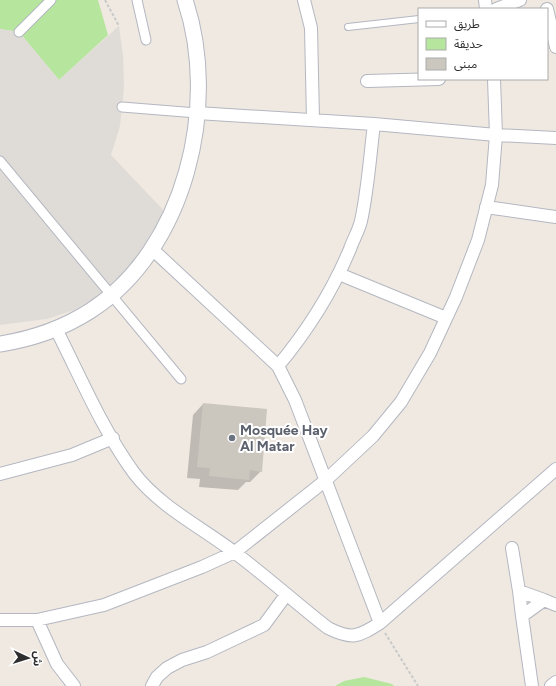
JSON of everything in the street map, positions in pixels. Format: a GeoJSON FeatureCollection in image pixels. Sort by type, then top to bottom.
{"type":"FeatureCollection","features":[{"type":"Feature","properties":{"kind":"street"},"geometry":{"type":"LineString","coordinates":[[18,32],[51,0]]}},
{"type":"Feature","properties":{"kind":"street"},"geometry":{"type":"LineString","coordinates":[[137,0],[146,40]]}},
{"type":"Feature","properties":{"kind":"street"},"geometry":{"type":"LineString","coordinates":[[0,344],[38,336],[56,329],[91,311],[112,295],[136,271],[152,249],[168,220],[184,181],[195,136],[199,90],[197,60],[192,25],[185,0]]}},
{"type":"Feature","properties":{"kind":"street"},"geometry":{"type":"LineString","coordinates":[[304,0],[311,28],[313,120]]}},
{"type":"Feature","properties":{"kind":"street"},"geometry":{"type":"LineString","coordinates":[[499,8],[520,0]]}},
{"type":"Feature","properties":{"kind":"street"},"geometry":{"type":"LineString","coordinates":[[548,13],[556,47]]}},
{"type":"Feature","properties":{"kind":"street"},"geometry":{"type":"LineString","coordinates":[[367,81],[418,80]]}},
{"type":"Feature","properties":{"kind":"street"},"geometry":{"type":"LineString","coordinates":[[0,620],[37,620],[104,604],[158,585],[235,552],[326,480],[373,436],[401,402],[430,352],[446,318],[478,240],[492,185],[496,135],[494,80]]}},
{"type":"Feature","properties":{"kind":"street"},"geometry":{"type":"LineString","coordinates":[[122,107],[374,124],[496,135],[556,138]]}},
{"type":"Feature","properties":{"kind":"street"},"geometry":{"type":"LineString","coordinates":[[278,366],[302,337],[339,274],[361,222],[368,179],[374,124]]}},
{"type":"Feature","properties":{"kind":"street"},"geometry":{"type":"LineString","coordinates":[[0,161],[181,379]]}},
{"type":"Feature","properties":{"kind":"street"},"geometry":{"type":"LineString","coordinates":[[486,207],[556,217]]}},
{"type":"Feature","properties":{"kind":"street"},"geometry":{"type":"LineString","coordinates":[[152,249],[278,366],[296,400],[380,623]]}},
{"type":"Feature","properties":{"kind":"street"},"geometry":{"type":"LineString","coordinates":[[339,274],[446,318]]}},
{"type":"Feature","properties":{"kind":"street"},"geometry":{"type":"LineString","coordinates":[[56,329],[113,438],[134,473],[147,487],[160,499],[235,552],[328,628],[343,635],[356,637],[380,623],[556,469]]}},
{"type":"Feature","properties":{"kind":"street"},"geometry":{"type":"LineString","coordinates":[[0,474],[72,455],[113,438]]}},
{"type":"Feature","properties":{"kind":"street"},"geometry":{"type":"LineString","coordinates":[[512,548],[532,686]]}},
{"type":"Feature","properties":{"kind":"street"},"geometry":{"type":"LineString","coordinates":[[519,591],[556,605]]}},
{"type":"Feature","properties":{"kind":"street"},"geometry":{"type":"LineString","coordinates":[[152,686],[157,677],[172,665],[182,660],[207,652],[264,625],[286,595]]}},
{"type":"Feature","properties":{"kind":"street"},"geometry":{"type":"LineString","coordinates":[[522,616],[544,600]]}},
{"type":"Feature","properties":{"kind":"street"},"geometry":{"type":"LineString","coordinates":[[37,620],[57,664],[74,686]]}},
{"type":"Feature","properties":{"kind":"street"},"geometry":{"type":"LineString","coordinates":[[551,686],[556,682]]}},
{"type":"Feature","properties":{"kind":"lane"},"geometry":{"type":"LineString","coordinates":[[348,26],[418,19]]}},
{"type":"Feature","properties":{"kind":"path"},"geometry":{"type":"LineString","coordinates":[[105,0],[118,26]]}},
{"type":"Feature","properties":{"kind":"path"},"geometry":{"type":"LineString","coordinates":[[380,623],[390,643],[418,686]]}},
{"type":"Feature","properties":{"kind":"green space"},"geometry":{"type":"Polygon","coordinates":[[[0,0],[98,0],[108,35],[59,80],[19,32],[0,29],[0,0]]]}},
{"type":"Feature","properties":{"kind":"green space"},"geometry":{"type":"Polygon","coordinates":[[[364,677],[392,684],[394,686],[335,686],[344,681],[364,677]]]}},
{"type":"Feature","properties":{"kind":"shaded area"},"geometry":{"type":"Polygon","coordinates":[[[119,26],[123,56],[124,88],[120,126],[111,155],[167,214],[154,242],[111,288],[74,310],[47,319],[0,325],[0,29],[19,32],[59,80],[119,26]]]}},
{"type":"Feature","properties":{"kind":"building","name":"Mosquée Hay Al Matar"},"geometry":{"type":"Polygon","coordinates":[[[203,403],[267,409],[262,472],[250,470],[249,480],[209,476],[210,468],[197,467],[203,403]]]}},
{"type":"Feature","properties":{"kind":"place","name":"Mosquée Hay Al Matar"},"geometry":{"type":"Point","coordinates":[232,438]}}]}
